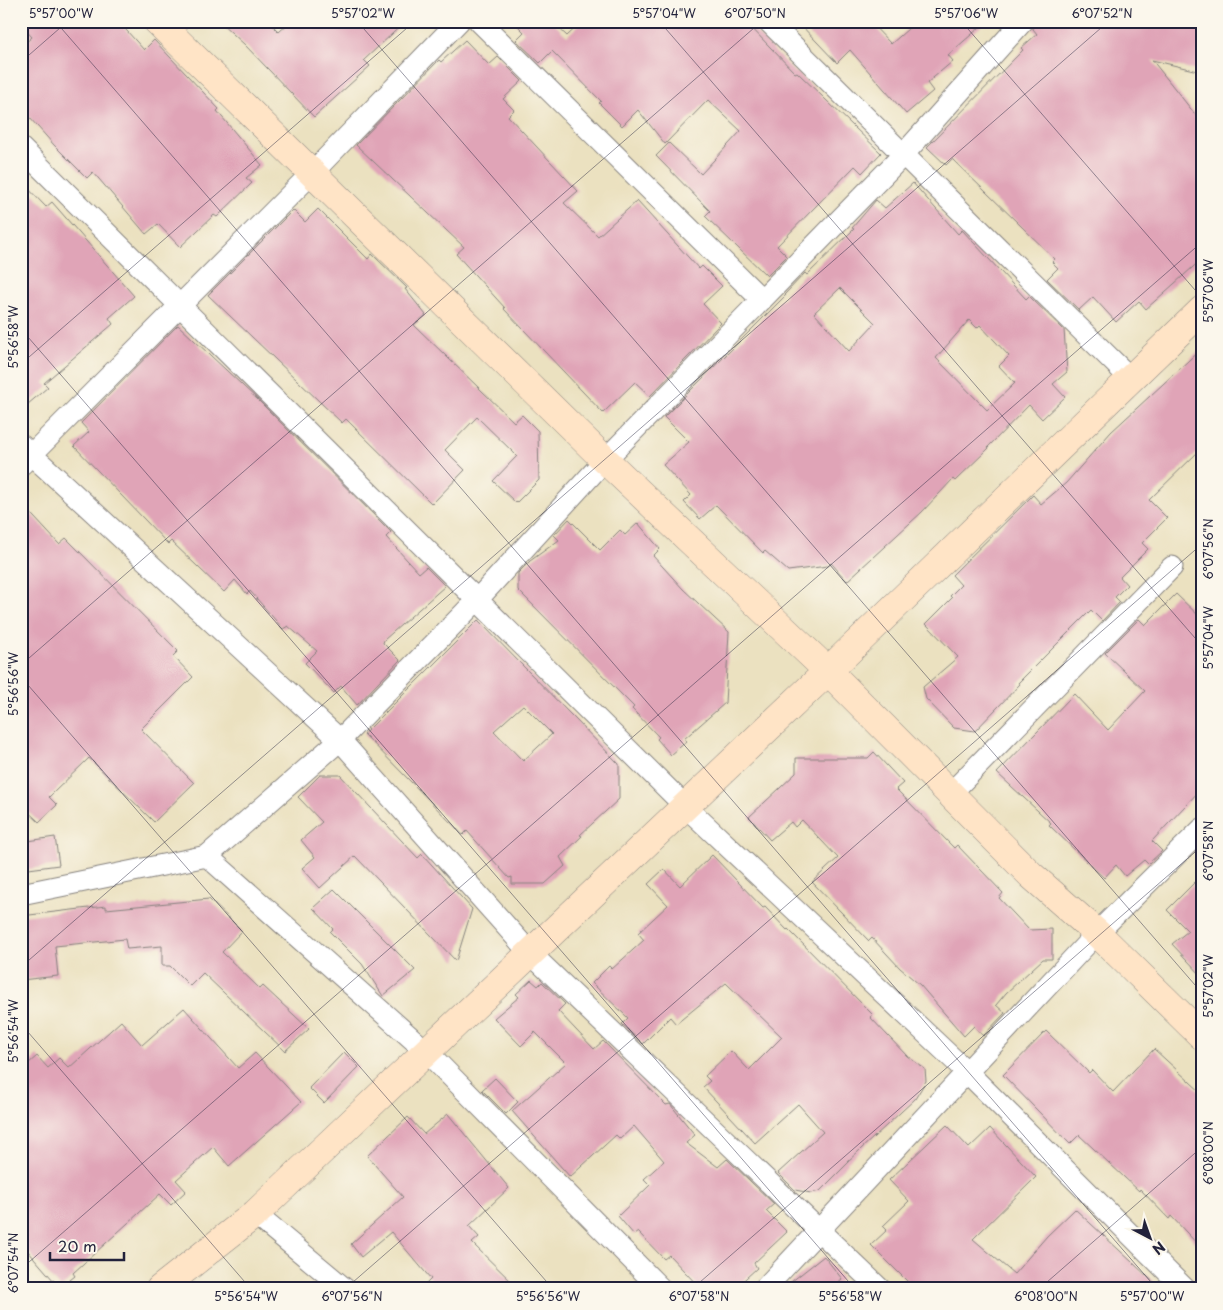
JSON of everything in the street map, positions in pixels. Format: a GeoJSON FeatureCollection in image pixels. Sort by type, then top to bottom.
{"type":"FeatureCollection","features":[{"type":"Feature","properties":{"kind":"street"},"geometry":{"type":"LineString","coordinates":[[156,21],[605,460],[828,671],[949,795],[1031,874],[1097,933],[1202,1036]]}},
{"type":"Feature","properties":{"kind":"street"},"geometry":{"type":"LineString","coordinates":[[459,21],[311,174],[179,306],[25,455],[340,740],[530,953],[880,1289]]}},
{"type":"Feature","properties":{"kind":"street"},"geometry":{"type":"LineString","coordinates":[[479,21],[761,299]]}},
{"type":"Feature","properties":{"kind":"street"},"geometry":{"type":"LineString","coordinates":[[768,21],[1131,379]]}},
{"type":"Feature","properties":{"kind":"street"},"geometry":{"type":"LineString","coordinates":[[21,894],[207,856],[340,740],[477,600],[605,460],[903,155],[1023,21]]}},
{"type":"Feature","properties":{"kind":"street"},"geometry":{"type":"LineString","coordinates":[[21,148],[685,806],[967,1072],[1185,1289]]}},
{"type":"Feature","properties":{"kind":"street"},"geometry":{"type":"LineString","coordinates":[[160,1289],[255,1214],[828,671],[1202,310]]}},
{"type":"Feature","properties":{"kind":"street"},"geometry":{"type":"LineString","coordinates":[[949,795],[1172,566]]}},
{"type":"Feature","properties":{"kind":"street"},"geometry":{"type":"LineString","coordinates":[[764,1289],[1097,933],[1202,829]]}},
{"type":"Feature","properties":{"kind":"street"},"geometry":{"type":"LineString","coordinates":[[207,856],[427,1052],[661,1289]]}},
{"type":"Feature","properties":{"kind":"street"},"geometry":{"type":"LineString","coordinates":[[255,1214],[345,1289]]}},
{"type":"Feature","properties":{"kind":"building"},"geometry":{"type":"Polygon","coordinates":[[[21,21],[118,21],[144,50],[154,40],[219,109],[217,111],[262,165],[246,178],[252,183],[217,217],[214,215],[180,247],[158,224],[146,234],[93,172],[87,178],[21,108],[21,47],[32,37],[21,25],[21,21]]]}},
{"type":"Feature","properties":{"kind":"building"},"geometry":{"type":"Polygon","coordinates":[[[219,21],[268,21],[279,32],[291,21],[406,21],[364,60],[370,66],[314,117],[245,45],[219,21]]]}},
{"type":"Feature","properties":{"kind":"building"},"geometry":{"type":"Polygon","coordinates":[[[513,21],[551,21],[567,36],[583,21],[745,21],[795,73],[797,72],[881,153],[862,173],[855,166],[777,246],[787,256],[767,276],[705,216],[710,211],[656,156],[669,143],[701,174],[741,131],[708,100],[665,144],[638,110],[622,126],[599,103],[601,101],[552,51],[540,63],[516,40],[524,32],[513,21]]]}},
{"type":"Feature","properties":{"kind":"building"},"geometry":{"type":"Polygon","coordinates":[[[797,21],[869,21],[891,44],[917,21],[987,21],[948,55],[953,61],[927,83],[933,91],[906,114],[850,50],[837,63],[797,21]]]}},
{"type":"Feature","properties":{"kind":"building"},"geometry":{"type":"Polygon","coordinates":[[[1035,21],[1202,21],[1202,72],[1152,60],[1202,123],[1202,259],[1146,309],[1139,301],[1116,322],[1093,297],[1079,310],[1047,279],[1058,268],[1052,262],[1055,259],[952,159],[946,165],[927,147],[1023,50],[1021,48],[1037,34],[1033,29],[1035,21]]]}},
{"type":"Feature","properties":{"kind":"building"},"geometry":{"type":"Polygon","coordinates":[[[465,40],[489,65],[498,57],[522,81],[503,99],[514,110],[508,116],[578,191],[564,203],[598,236],[637,201],[699,269],[702,266],[722,286],[703,304],[721,323],[650,396],[635,382],[603,413],[504,309],[456,254],[464,247],[356,145],[439,60],[441,62],[465,40]]]}},
{"type":"Feature","properties":{"kind":"building"},"geometry":{"type":"Polygon","coordinates":[[[21,181],[46,207],[52,202],[134,296],[109,318],[113,324],[44,383],[48,387],[21,410],[21,181]]]}},
{"type":"Feature","properties":{"kind":"building"},"geometry":{"type":"Polygon","coordinates":[[[913,183],[958,234],[962,230],[1026,299],[1029,296],[1064,330],[1067,372],[1053,384],[1065,397],[1042,419],[1029,405],[955,481],[953,479],[922,512],[847,581],[831,563],[828,566],[788,571],[765,551],[763,553],[716,505],[700,519],[684,502],[691,495],[663,465],[689,442],[664,417],[786,295],[805,273],[807,275],[854,229],[852,228],[876,200],[885,208],[913,183]],[[840,288],[814,313],[849,351],[875,323],[840,288]],[[969,320],[936,358],[987,410],[1015,383],[999,366],[1009,356],[980,325],[977,328],[969,320]]]}},
{"type":"Feature","properties":{"kind":"building"},"geometry":{"type":"Polygon","coordinates":[[[318,209],[368,259],[372,254],[407,288],[405,289],[426,315],[414,325],[514,422],[522,415],[538,431],[539,480],[516,503],[493,481],[517,456],[477,417],[445,450],[465,470],[432,504],[346,419],[342,423],[208,295],[293,210],[305,222],[318,209]]]}},
{"type":"Feature","properties":{"kind":"building"},"geometry":{"type":"Polygon","coordinates":[[[178,325],[258,400],[391,532],[386,537],[419,573],[426,567],[445,586],[384,640],[383,643],[400,660],[357,705],[341,686],[334,693],[305,663],[317,651],[288,626],[283,629],[250,591],[247,594],[235,580],[224,592],[171,541],[168,544],[74,446],[89,432],[81,423],[178,325]]]}},
{"type":"Feature","properties":{"kind":"building"},"geometry":{"type":"Polygon","coordinates":[[[1202,348],[1202,448],[1149,500],[1167,518],[1142,543],[1148,549],[1120,577],[1127,585],[1115,597],[1120,602],[1102,621],[1091,610],[1018,683],[1020,684],[975,731],[954,728],[926,699],[923,687],[958,657],[926,624],[952,598],[950,596],[961,585],[952,575],[1033,495],[1041,504],[1066,483],[1111,432],[1202,348]]]}},
{"type":"Feature","properties":{"kind":"building"},"geometry":{"type":"Polygon","coordinates":[[[21,503],[59,544],[66,538],[178,651],[173,656],[193,677],[141,729],[194,783],[154,822],[89,758],[49,797],[57,805],[39,822],[21,805],[21,503]]]}},
{"type":"Feature","properties":{"kind":"building"},"geometry":{"type":"Polygon","coordinates":[[[569,519],[600,550],[620,530],[625,535],[638,523],[660,549],[653,556],[683,589],[729,632],[725,703],[684,739],[687,741],[671,755],[657,739],[659,737],[632,709],[634,707],[518,590],[518,573],[530,561],[559,540],[554,535],[569,519]]]}},
{"type":"Feature","properties":{"kind":"building"},"geometry":{"type":"Polygon","coordinates":[[[1176,594],[1202,619],[1202,788],[1152,841],[1162,851],[1148,864],[1144,860],[1125,876],[1116,865],[1104,878],[1049,825],[1051,823],[997,773],[1074,694],[1108,730],[1145,691],[1105,653],[1139,619],[1145,625],[1176,594]]]}},
{"type":"Feature","properties":{"kind":"building"},"geometry":{"type":"Polygon","coordinates":[[[478,620],[619,764],[619,799],[580,835],[582,836],[560,857],[565,866],[545,884],[512,884],[512,877],[509,878],[467,831],[463,835],[364,734],[478,620]],[[523,705],[494,731],[523,761],[552,734],[523,705]]]}},
{"type":"Feature","properties":{"kind":"building"},"geometry":{"type":"Polygon","coordinates":[[[874,752],[903,783],[896,789],[954,848],[957,845],[1003,893],[999,898],[1029,930],[1052,929],[1052,959],[1043,959],[1006,993],[996,1005],[1005,1013],[983,1036],[974,1026],[964,1036],[920,985],[900,968],[872,938],[869,941],[812,882],[838,858],[802,820],[795,827],[791,822],[770,840],[749,817],[796,773],[796,758],[868,758],[874,752]]]}},
{"type":"Feature","properties":{"kind":"building"},"geometry":{"type":"Polygon","coordinates":[[[320,775],[340,775],[418,858],[422,854],[472,909],[456,961],[355,856],[320,888],[302,868],[315,857],[301,840],[322,822],[298,797],[320,775]]]}},
{"type":"Feature","properties":{"kind":"building"},"geometry":{"type":"Polygon","coordinates":[[[55,837],[59,865],[21,870],[21,842],[55,837]]]}},
{"type":"Feature","properties":{"kind":"building"},"geometry":{"type":"Polygon","coordinates":[[[712,855],[763,908],[765,907],[788,929],[873,1015],[870,1017],[907,1056],[925,1069],[926,1081],[915,1099],[847,1162],[820,1191],[811,1193],[795,1190],[778,1173],[823,1132],[798,1104],[755,1143],[703,1087],[710,1081],[705,1076],[731,1051],[749,1070],[782,1037],[726,983],[676,1024],[670,1017],[643,1044],[622,1024],[628,1018],[592,983],[609,966],[612,969],[644,940],[638,933],[668,905],[648,884],[664,869],[680,886],[712,855]]]}},
{"type":"Feature","properties":{"kind":"building"},"geometry":{"type":"Polygon","coordinates":[[[1202,875],[1202,976],[1172,944],[1188,931],[1167,910],[1202,875]]]}},
{"type":"Feature","properties":{"kind":"building"},"geometry":{"type":"Polygon","coordinates":[[[334,889],[415,970],[383,996],[362,964],[330,932],[333,929],[313,908],[334,889]]]}},
{"type":"Feature","properties":{"kind":"building"},"geometry":{"type":"Polygon","coordinates":[[[209,899],[242,931],[222,952],[260,989],[263,986],[309,1029],[285,1051],[203,973],[190,986],[170,966],[162,966],[162,946],[127,949],[125,939],[55,946],[58,976],[21,980],[21,916],[106,906],[106,909],[209,899]]]}},
{"type":"Feature","properties":{"kind":"building"},"geometry":{"type":"Polygon","coordinates":[[[531,980],[538,986],[542,982],[565,1004],[558,1011],[594,1049],[603,1041],[666,1105],[670,1104],[695,1135],[686,1143],[718,1167],[727,1159],[774,1204],[766,1211],[787,1232],[754,1263],[757,1268],[734,1289],[701,1289],[669,1255],[664,1259],[638,1232],[634,1235],[618,1216],[650,1185],[644,1179],[664,1161],[634,1126],[620,1139],[616,1135],[570,1177],[512,1111],[566,1063],[535,1032],[521,1046],[494,1018],[519,997],[516,994],[531,980]]]}},
{"type":"Feature","properties":{"kind":"building"},"geometry":{"type":"Polygon","coordinates":[[[184,1008],[238,1068],[255,1053],[301,1102],[229,1166],[213,1147],[176,1180],[186,1191],[171,1205],[160,1194],[73,1273],[75,1276],[60,1288],[21,1243],[21,1070],[37,1056],[48,1068],[59,1058],[69,1068],[121,1021],[142,1045],[184,1008]]]}},
{"type":"Feature","properties":{"kind":"building"},"geometry":{"type":"Polygon","coordinates":[[[1046,1031],[1089,1073],[1092,1070],[1113,1092],[1154,1049],[1202,1093],[1202,1249],[1171,1216],[1169,1219],[1140,1189],[1139,1191],[1079,1135],[1070,1144],[1003,1075],[1046,1031]]]}},
{"type":"Feature","properties":{"kind":"building"},"geometry":{"type":"Polygon","coordinates":[[[344,1052],[359,1067],[324,1103],[309,1088],[344,1052]]]}},
{"type":"Feature","properties":{"kind":"building"},"geometry":{"type":"Polygon","coordinates":[[[495,1078],[518,1102],[506,1114],[482,1090],[495,1078]]]}},
{"type":"Feature","properties":{"kind":"building"},"geometry":{"type":"Polygon","coordinates":[[[448,1114],[509,1188],[469,1226],[479,1237],[472,1243],[519,1289],[421,1289],[431,1279],[391,1232],[361,1257],[351,1244],[403,1197],[367,1156],[408,1117],[424,1134],[448,1114]]]}},
{"type":"Feature","properties":{"kind":"building"},"geometry":{"type":"Polygon","coordinates":[[[947,1125],[969,1148],[990,1128],[1036,1177],[973,1239],[1014,1274],[1047,1236],[1075,1209],[1161,1289],[915,1289],[871,1245],[887,1230],[883,1226],[909,1201],[889,1180],[947,1125]]]}},
{"type":"Feature","properties":{"kind":"building"},"geometry":{"type":"Polygon","coordinates":[[[824,1256],[842,1279],[830,1289],[782,1289],[824,1256]]]}}]}
